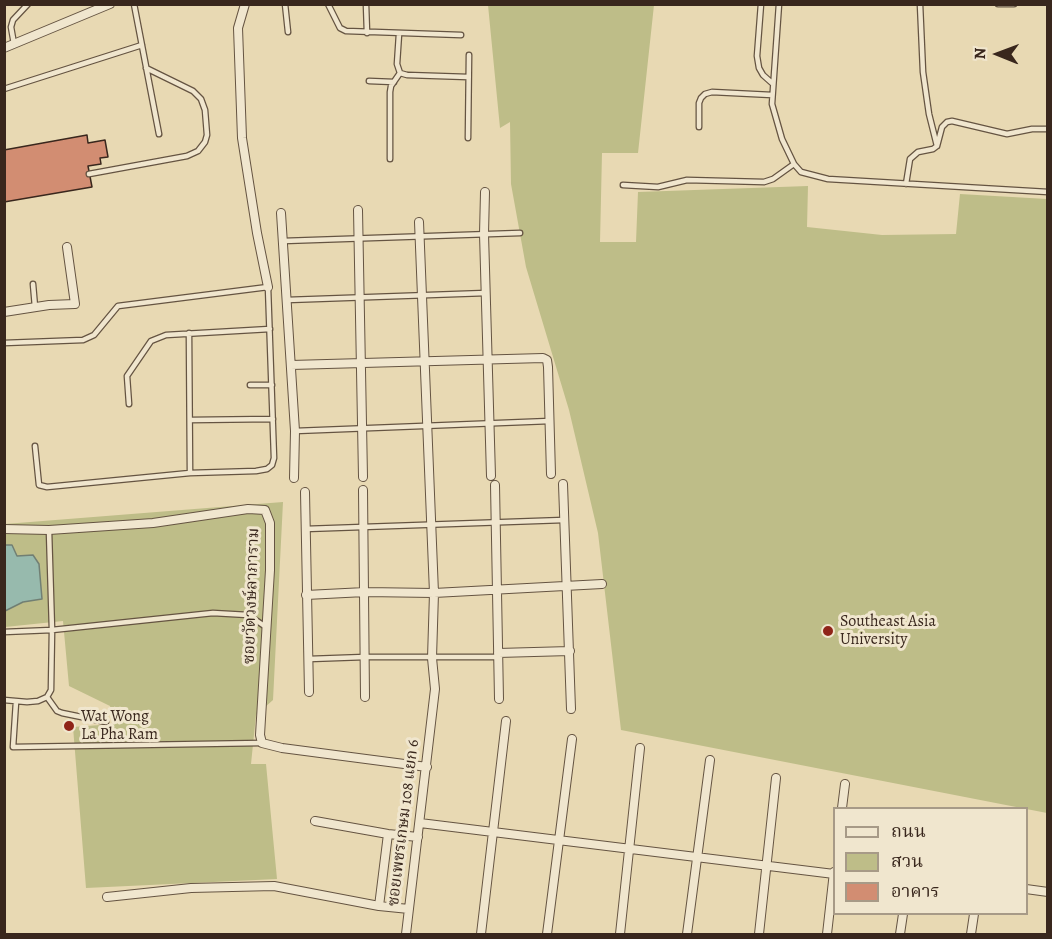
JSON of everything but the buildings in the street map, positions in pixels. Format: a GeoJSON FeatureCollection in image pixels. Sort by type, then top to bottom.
{"type":"FeatureCollection","features":[{"type":"Feature","properties":{"kind":"street"},"geometry":{"type":"LineString","coordinates":[[4,48],[110,4]]}},
{"type":"Feature","properties":{"kind":"street"},"geometry":{"type":"LineString","coordinates":[[234,4],[244,9],[238,28],[243,138],[257,233],[268,287]]}},
{"type":"Feature","properties":{"kind":"street"},"geometry":{"type":"LineString","coordinates":[[485,192],[484,234],[490,423],[496,522],[499,699]]}},
{"type":"Feature","properties":{"kind":"street"},"geometry":{"type":"LineString","coordinates":[[358,210],[363,477]]}},
{"type":"Feature","properties":{"kind":"street"},"geometry":{"type":"LineString","coordinates":[[281,213],[295,431],[294,478]]}},
{"type":"Feature","properties":{"kind":"street","name":"ซอยเพชรเกษม 108 แยก 6"},"geometry":{"type":"LineString","coordinates":[[406,934],[435,689],[432,658],[434,593],[419,222]]}},
{"type":"Feature","properties":{"kind":"street"},"geometry":{"type":"LineString","coordinates":[[4,312],[75,304],[67,247]]}},
{"type":"Feature","properties":{"kind":"street"},"geometry":{"type":"LineString","coordinates":[[291,365],[543,358],[547,360],[551,474]]}},
{"type":"Feature","properties":{"kind":"street"},"geometry":{"type":"LineString","coordinates":[[563,484],[572,709]]}},
{"type":"Feature","properties":{"kind":"street"},"geometry":{"type":"LineString","coordinates":[[363,490],[365,697]]}},
{"type":"Feature","properties":{"kind":"street"},"geometry":{"type":"LineString","coordinates":[[305,492],[309,692]]}},
{"type":"Feature","properties":{"kind":"street","name":"ซอยวัดวงษ์ลาภาราม"},"geometry":{"type":"LineString","coordinates":[[4,530],[49,530],[153,523],[248,510],[265,510],[270,523],[270,570],[260,735],[262,743]]}},
{"type":"Feature","properties":{"kind":"street"},"geometry":{"type":"LineString","coordinates":[[306,595],[365,592],[434,593],[602,584]]}},
{"type":"Feature","properties":{"kind":"street"},"geometry":{"type":"LineString","coordinates":[[498,655],[570,651]]}},
{"type":"Feature","properties":{"kind":"street"},"geometry":{"type":"LineString","coordinates":[[481,934],[506,721]]}},
{"type":"Feature","properties":{"kind":"street"},"geometry":{"type":"LineString","coordinates":[[547,934],[572,739]]}},
{"type":"Feature","properties":{"kind":"street"},"geometry":{"type":"LineString","coordinates":[[262,743],[427,767]]}},
{"type":"Feature","properties":{"kind":"street"},"geometry":{"type":"LineString","coordinates":[[620,934],[640,748]]}},
{"type":"Feature","properties":{"kind":"street"},"geometry":{"type":"LineString","coordinates":[[687,934],[710,760]]}},
{"type":"Feature","properties":{"kind":"street"},"geometry":{"type":"LineString","coordinates":[[759,934],[776,778]]}},
{"type":"Feature","properties":{"kind":"street"},"geometry":{"type":"LineString","coordinates":[[842,807],[845,784]]}},
{"type":"Feature","properties":{"kind":"street"},"geometry":{"type":"LineString","coordinates":[[315,821],[418,837]]}},
{"type":"Feature","properties":{"kind":"street"},"geometry":{"type":"LineString","coordinates":[[420,823],[833,873]]}},
{"type":"Feature","properties":{"kind":"street"},"geometry":{"type":"LineString","coordinates":[[379,906],[388,834]]}},
{"type":"Feature","properties":{"kind":"street"},"geometry":{"type":"LineString","coordinates":[[827,934],[833,882]]}},
{"type":"Feature","properties":{"kind":"street"},"geometry":{"type":"LineString","coordinates":[[107,897],[190,888],[274,886],[379,906],[409,909]]}},
{"type":"Feature","properties":{"kind":"street"},"geometry":{"type":"LineString","coordinates":[[1028,889],[1047,892]]}},
{"type":"Feature","properties":{"kind":"street"},"geometry":{"type":"LineString","coordinates":[[900,934],[903,915]]}},
{"type":"Feature","properties":{"kind":"street"},"geometry":{"type":"LineString","coordinates":[[971,934],[974,915]]}},
{"type":"Feature","properties":{"kind":"lane"},"geometry":{"type":"LineString","coordinates":[[14,44],[11,27],[13,20],[28,4]]}},
{"type":"Feature","properties":{"kind":"lane"},"geometry":{"type":"LineString","coordinates":[[134,4],[159,134]]}},
{"type":"Feature","properties":{"kind":"lane"},"geometry":{"type":"LineString","coordinates":[[285,4],[288,32]]}},
{"type":"Feature","properties":{"kind":"lane"},"geometry":{"type":"LineString","coordinates":[[328,4],[340,28],[346,31],[461,35]]}},
{"type":"Feature","properties":{"kind":"lane"},"geometry":{"type":"LineString","coordinates":[[366,4],[367,33]]}},
{"type":"Feature","properties":{"kind":"lane"},"geometry":{"type":"LineString","coordinates":[[761,4],[759,68],[772,83]]}},
{"type":"Feature","properties":{"kind":"lane"},"geometry":{"type":"LineString","coordinates":[[779,4],[772,104],[782,139],[794,165],[801,172],[828,179],[1047,192]]}},
{"type":"Feature","properties":{"kind":"lane"},"geometry":{"type":"LineString","coordinates":[[920,4],[923,72],[929,114],[937,146]]}},
{"type":"Feature","properties":{"kind":"lane"},"geometry":{"type":"LineString","coordinates":[[998,4],[1014,4]]}},
{"type":"Feature","properties":{"kind":"lane"},"geometry":{"type":"LineString","coordinates":[[399,34],[397,64],[400,73]]}},
{"type":"Feature","properties":{"kind":"lane"},"geometry":{"type":"LineString","coordinates":[[4,89],[142,45]]}},
{"type":"Feature","properties":{"kind":"lane"},"geometry":{"type":"LineString","coordinates":[[468,138],[469,55]]}},
{"type":"Feature","properties":{"kind":"lane"},"geometry":{"type":"LineString","coordinates":[[89,174],[187,156],[198,151],[205,142],[207,127],[201,99],[193,91],[146,68]]}},
{"type":"Feature","properties":{"kind":"lane"},"geometry":{"type":"LineString","coordinates":[[400,73],[468,77]]}},
{"type":"Feature","properties":{"kind":"lane"},"geometry":{"type":"LineString","coordinates":[[390,159],[390,92],[400,73]]}},
{"type":"Feature","properties":{"kind":"lane"},"geometry":{"type":"LineString","coordinates":[[369,81],[394,82]]}},
{"type":"Feature","properties":{"kind":"lane"},"geometry":{"type":"LineString","coordinates":[[699,127],[699,103],[705,94],[712,92],[772,95]]}},
{"type":"Feature","properties":{"kind":"lane"},"geometry":{"type":"LineString","coordinates":[[906,184],[910,159],[918,152],[937,146],[942,127],[947,122],[952,121],[1007,134],[1032,129],[1047,129]]}},
{"type":"Feature","properties":{"kind":"lane"},"geometry":{"type":"LineString","coordinates":[[623,185],[658,187],[687,180],[764,182],[773,179],[794,165]]}},
{"type":"Feature","properties":{"kind":"lane"},"geometry":{"type":"LineString","coordinates":[[283,241],[520,233]]}},
{"type":"Feature","properties":{"kind":"lane"},"geometry":{"type":"LineString","coordinates":[[33,284],[35,307]]}},
{"type":"Feature","properties":{"kind":"lane"},"geometry":{"type":"LineString","coordinates":[[4,343],[82,340],[94,335],[118,306],[268,287],[274,458],[272,465],[267,469],[190,473],[47,487],[39,485],[35,446]]}},
{"type":"Feature","properties":{"kind":"lane"},"geometry":{"type":"LineString","coordinates":[[287,300],[486,293]]}},
{"type":"Feature","properties":{"kind":"lane"},"geometry":{"type":"LineString","coordinates":[[129,404],[127,376],[151,340],[166,335],[270,329]]}},
{"type":"Feature","properties":{"kind":"lane"},"geometry":{"type":"LineString","coordinates":[[189,333],[190,473]]}},
{"type":"Feature","properties":{"kind":"lane"},"geometry":{"type":"LineString","coordinates":[[250,386],[272,385]]}},
{"type":"Feature","properties":{"kind":"lane"},"geometry":{"type":"LineString","coordinates":[[190,420],[273,419]]}},
{"type":"Feature","properties":{"kind":"lane"},"geometry":{"type":"LineString","coordinates":[[295,431],[550,421]]}},
{"type":"Feature","properties":{"kind":"lane"},"geometry":{"type":"LineString","coordinates":[[306,529],[565,520]]}},
{"type":"Feature","properties":{"kind":"lane"},"geometry":{"type":"LineString","coordinates":[[4,700],[16,702],[38,700],[47,697],[51,690],[49,530]]}},
{"type":"Feature","properties":{"kind":"lane"},"geometry":{"type":"LineString","coordinates":[[4,632],[52,630],[213,613],[248,615],[266,627]]}},
{"type":"Feature","properties":{"kind":"lane"},"geometry":{"type":"LineString","coordinates":[[308,659],[498,655]]}},
{"type":"Feature","properties":{"kind":"lane"},"geometry":{"type":"LineString","coordinates":[[47,697],[57,711],[106,722]]}},
{"type":"Feature","properties":{"kind":"lane"},"geometry":{"type":"LineString","coordinates":[[13,747],[16,702]]}},
{"type":"Feature","properties":{"kind":"lane"},"geometry":{"type":"LineString","coordinates":[[4,747],[262,743]]}},
{"type":"Feature","properties":{"kind":"green space"},"geometry":{"type":"Polygon","coordinates":[[[488,5],[654,5],[638,153],[602,153],[600,242],[636,242],[638,192],[808,186],[807,227],[882,235],[956,234],[960,194],[1047,199],[1047,813],[1028,809],[1028,807],[1016,807],[621,730],[598,533],[569,410],[526,267],[511,184],[510,122],[500,128],[488,5]]]}},
{"type":"Feature","properties":{"kind":"green space"},"geometry":{"type":"Polygon","coordinates":[[[283,502],[273,700],[256,715],[251,764],[266,764],[277,879],[86,888],[73,727],[114,724],[110,706],[69,686],[63,621],[5,627],[5,611],[23,602],[41,599],[39,564],[33,555],[17,556],[12,545],[5,545],[5,524],[283,502]]]}},
{"type":"Feature","properties":{"kind":"shaded area"},"geometry":{"type":"Polygon","coordinates":[[[5,545],[12,545],[17,556],[33,555],[39,564],[42,599],[23,602],[5,611],[5,545]]]}},
{"type":"Feature","properties":{"kind":"place","name":"Southeast Asia University"},"geometry":{"type":"Point","coordinates":[828,631]}},
{"type":"Feature","properties":{"kind":"place","name":"Wat Wong La Pha Ram"},"geometry":{"type":"Point","coordinates":[69,726]}}]}
